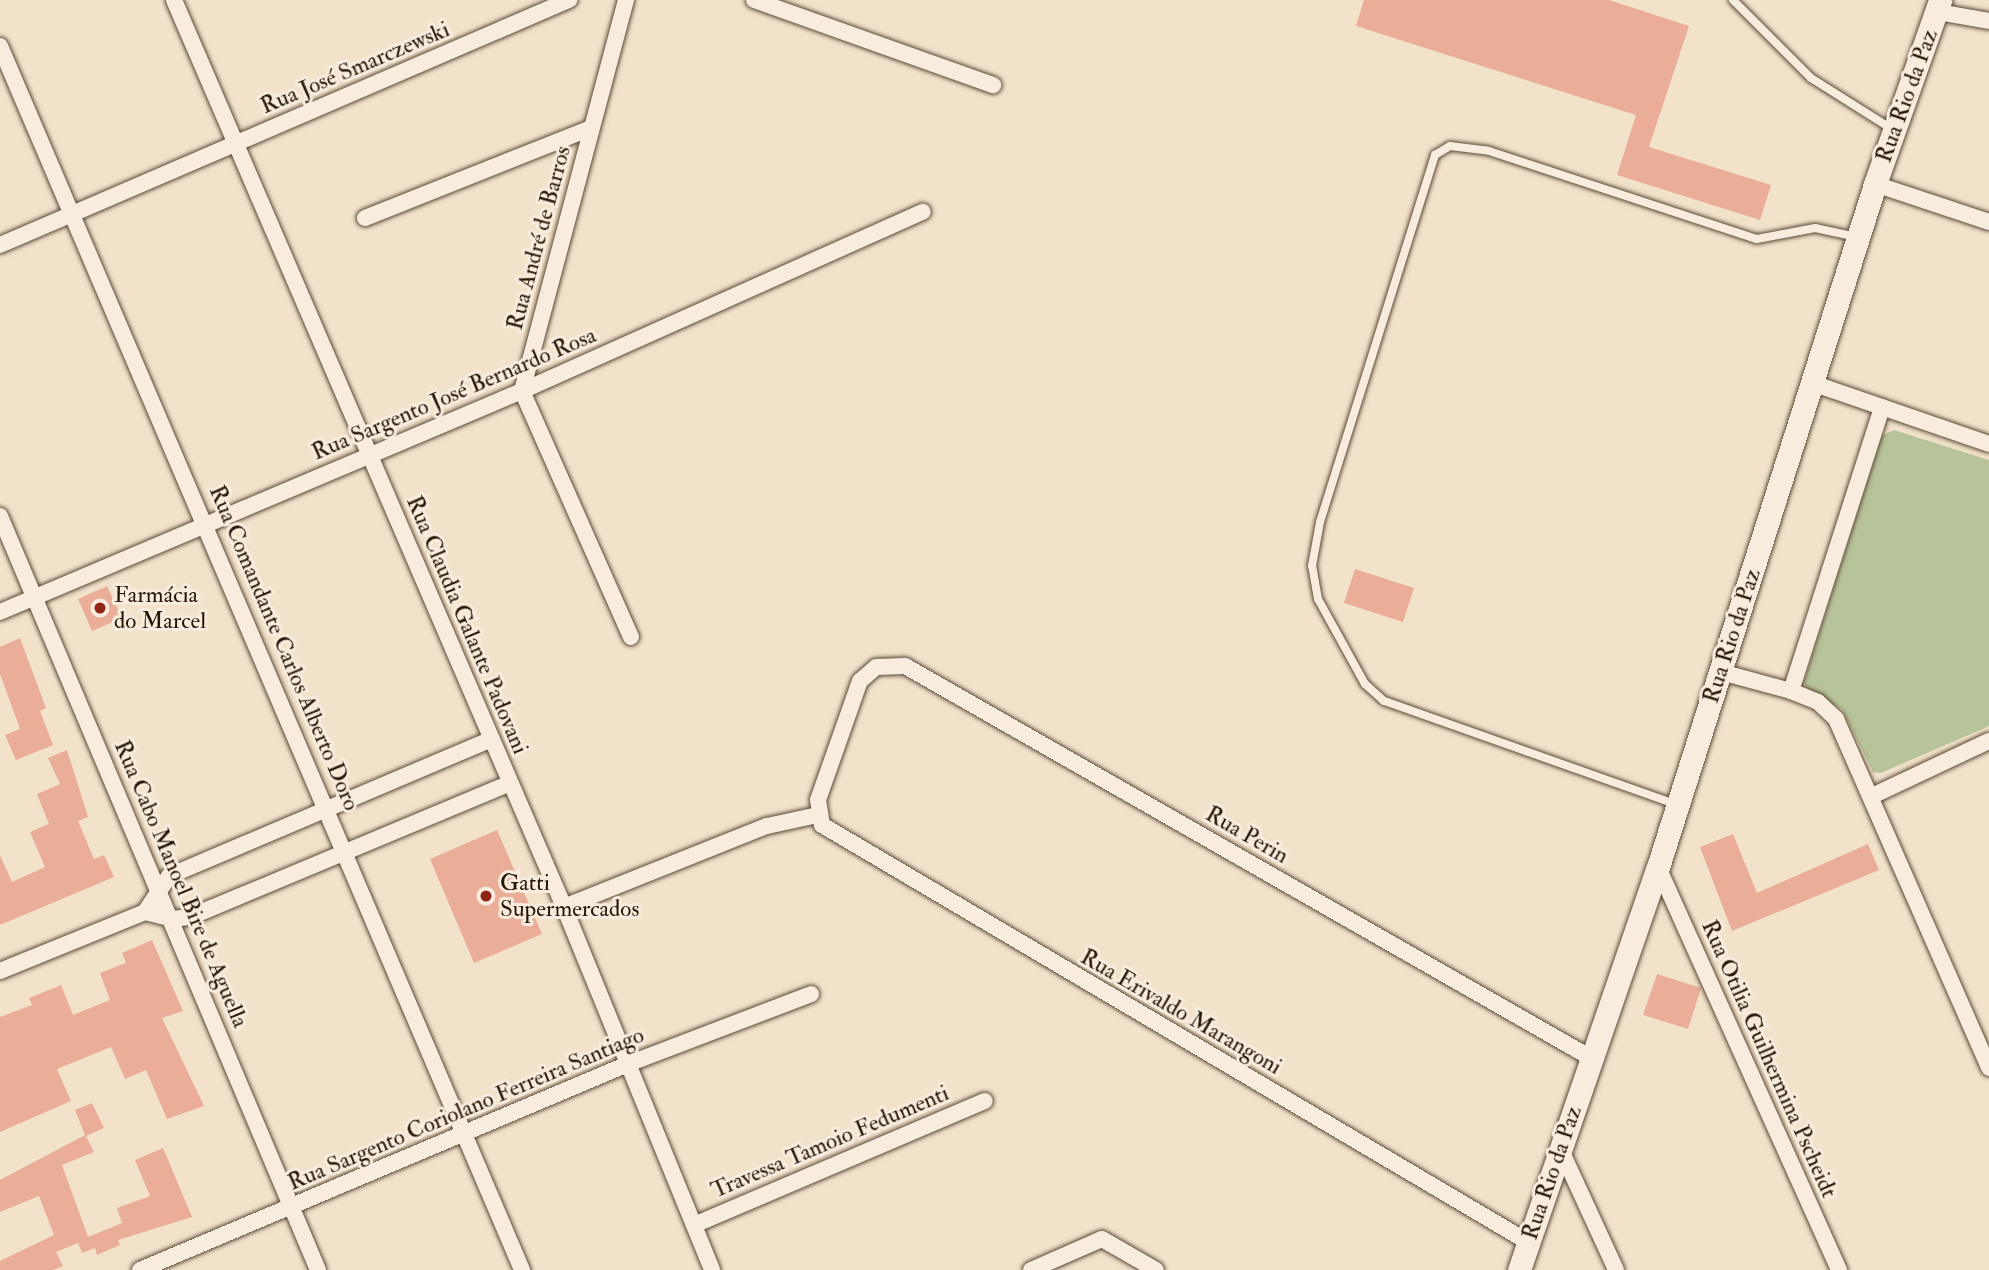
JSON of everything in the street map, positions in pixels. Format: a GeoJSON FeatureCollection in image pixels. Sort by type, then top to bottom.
{"type":"FeatureCollection","features":[{"type":"Feature","properties":{"kind":"main road","name":"Rua Rio da Paz"},"geometry":{"type":"LineString","coordinates":[[1519,1270],[1658,867],[1875,184],[1939,6]]}},
{"type":"Feature","properties":{"kind":"street","name":"Rua Claudia Galante Padovani"},"geometry":{"type":"LineString","coordinates":[[174,0],[371,455],[489,740],[564,907],[712,1270]]}},
{"type":"Feature","properties":{"kind":"street","name":"Rua José Smarczewski"},"geometry":{"type":"LineString","coordinates":[[0,245],[75,216],[569,0]]}},
{"type":"Feature","properties":{"kind":"street"},"geometry":{"type":"LineString","coordinates":[[754,0],[993,85]]}},
{"type":"Feature","properties":{"kind":"street","name":"Rua André de Barros"},"geometry":{"type":"LineString","coordinates":[[522,391],[623,1]]}},
{"type":"Feature","properties":{"kind":"street"},"geometry":{"type":"LineString","coordinates":[[1939,6],[1989,22]]}},
{"type":"Feature","properties":{"kind":"street","name":"Rua Comandante Carlos Alberto Doro"},"geometry":{"type":"LineString","coordinates":[[0,46],[207,524],[522,1270]]}},
{"type":"Feature","properties":{"kind":"street"},"geometry":{"type":"LineString","coordinates":[[365,218],[592,128]]}},
{"type":"Feature","properties":{"kind":"street"},"geometry":{"type":"LineString","coordinates":[[1875,184],[1989,222]]}},
{"type":"Feature","properties":{"kind":"street","name":"Rua Sargento José Bernardo Rosa"},"geometry":{"type":"LineString","coordinates":[[0,612],[522,391],[923,212]]}},
{"type":"Feature","properties":{"kind":"street"},"geometry":{"type":"LineString","coordinates":[[1812,383],[1989,444]]}},
{"type":"Feature","properties":{"kind":"street"},"geometry":{"type":"LineString","coordinates":[[522,391],[631,637]]}},
{"type":"Feature","properties":{"kind":"street"},"geometry":{"type":"LineString","coordinates":[[1791,691],[1882,407]]}},
{"type":"Feature","properties":{"kind":"street","name":"Rua Cabo Manoel Bire de Aguella"},"geometry":{"type":"LineString","coordinates":[[0,516],[173,919],[318,1270]]}},
{"type":"Feature","properties":{"kind":"street","name":"Rua Perin"},"geometry":{"type":"LineString","coordinates":[[818,815],[818,800],[860,681],[876,667],[905,666],[1591,1058]]}},
{"type":"Feature","properties":{"kind":"street"},"geometry":{"type":"LineString","coordinates":[[1721,672],[1791,691],[1818,702],[1836,719],[1989,1068]]}},
{"type":"Feature","properties":{"kind":"street"},"geometry":{"type":"LineString","coordinates":[[145,912],[158,886],[169,876],[489,740]]}},
{"type":"Feature","properties":{"kind":"street"},"geometry":{"type":"LineString","coordinates":[[1872,796],[1989,741]]}},
{"type":"Feature","properties":{"kind":"street"},"geometry":{"type":"LineString","coordinates":[[0,971],[145,912],[173,919],[510,783]]}},
{"type":"Feature","properties":{"kind":"street"},"geometry":{"type":"LineString","coordinates":[[564,907],[768,826],[818,815]]}},
{"type":"Feature","properties":{"kind":"street","name":"Rua Erivaldo Marangoni"},"geometry":{"type":"LineString","coordinates":[[818,815],[830,832],[1528,1242]]}},
{"type":"Feature","properties":{"kind":"street","name":"Rua Otilia Guilhermina Pscheidt"},"geometry":{"type":"LineString","coordinates":[[1658,867],[1839,1270]]}},
{"type":"Feature","properties":{"kind":"street","name":"Rua Sargento Coriolano Ferreira Santiago"},"geometry":{"type":"LineString","coordinates":[[140,1270],[628,1064],[811,994]]}},
{"type":"Feature","properties":{"kind":"street","name":"Travessa Tamoio Fedumenti"},"geometry":{"type":"LineString","coordinates":[[694,1225],[985,1101]]}},
{"type":"Feature","properties":{"kind":"street"},"geometry":{"type":"LineString","coordinates":[[1560,1148],[1616,1270]]}},
{"type":"Feature","properties":{"kind":"street"},"geometry":{"type":"LineString","coordinates":[[1031,1270],[1102,1239],[1138,1265],[1156,1270]]}},
{"type":"Feature","properties":{"kind":"lane"},"geometry":{"type":"LineString","coordinates":[[1733,0],[1811,78],[1894,131]]}},
{"type":"Feature","properties":{"kind":"lane"},"geometry":{"type":"LineString","coordinates":[[1678,805],[1384,701],[1365,684],[1318,599],[1312,566],[1320,522],[1435,155],[1450,146],[1489,152],[1757,239],[1815,228],[1858,237]]}},
{"type":"Feature","properties":{"kind":"green space"},"geometry":{"type":"Polygon","coordinates":[[[1894,430],[1989,460],[1989,726],[1881,773],[1873,772],[1842,709],[1807,689],[1804,682],[1882,435],[1894,430]]]}},
{"type":"Feature","properties":{"kind":"building"},"geometry":{"type":"Polygon","coordinates":[[[1364,0],[1609,0],[1689,26],[1649,147],[1771,185],[1760,220],[1617,175],[1636,115],[1356,26],[1364,0]]]}},
{"type":"Feature","properties":{"kind":"building"},"geometry":{"type":"Polygon","coordinates":[[[1355,569],[1414,588],[1403,622],[1344,603],[1355,569]]]}},
{"type":"Feature","properties":{"kind":"building","name":"Farmácia do Marcel"},"geometry":{"type":"Polygon","coordinates":[[[107,586],[122,618],[92,631],[78,599],[107,586]]]}},
{"type":"Feature","properties":{"kind":"building"},"geometry":{"type":"Polygon","coordinates":[[[20,638],[46,708],[40,711],[53,745],[16,760],[5,735],[20,729],[0,674],[0,647],[20,638]]]}},
{"type":"Feature","properties":{"kind":"building"},"geometry":{"type":"Polygon","coordinates":[[[67,750],[88,817],[78,821],[94,859],[104,855],[114,877],[0,925],[0,855],[12,882],[45,867],[30,832],[49,824],[37,794],[60,784],[48,758],[67,750]]]}},
{"type":"Feature","properties":{"kind":"building","name":"Gatti Supermercados"},"geometry":{"type":"Polygon","coordinates":[[[497,830],[542,934],[474,963],[430,859],[497,830]]]}},
{"type":"Feature","properties":{"kind":"building"},"geometry":{"type":"Polygon","coordinates":[[[1733,834],[1757,893],[1868,844],[1879,870],[1732,931],[1700,847],[1733,834]]]}},
{"type":"Feature","properties":{"kind":"building"},"geometry":{"type":"Polygon","coordinates":[[[152,940],[183,1011],[162,1018],[204,1106],[167,1119],[146,1070],[125,1079],[111,1047],[57,1069],[71,1101],[0,1132],[0,1017],[32,1005],[29,998],[61,985],[73,1015],[110,1000],[100,973],[126,963],[122,953],[152,940]]]}},
{"type":"Feature","properties":{"kind":"building"},"geometry":{"type":"Polygon","coordinates":[[[1657,974],[1701,988],[1688,1029],[1643,1015],[1657,974]]]}},
{"type":"Feature","properties":{"kind":"building"},"geometry":{"type":"Polygon","coordinates":[[[92,1103],[104,1128],[86,1136],[94,1152],[62,1165],[88,1237],[122,1223],[117,1208],[150,1196],[135,1160],[163,1148],[192,1217],[118,1240],[120,1245],[97,1255],[95,1248],[82,1253],[78,1243],[56,1252],[63,1266],[53,1270],[0,1270],[0,1261],[54,1235],[39,1196],[0,1212],[0,1180],[85,1135],[75,1110],[92,1103]]]}},
{"type":"Feature","properties":{"kind":"place","name":"Farmácia do Marcel"},"geometry":{"type":"Point","coordinates":[100,608]}},
{"type":"Feature","properties":{"kind":"place","name":"Gatti Supermercados"},"geometry":{"type":"Point","coordinates":[486,896]}}]}
